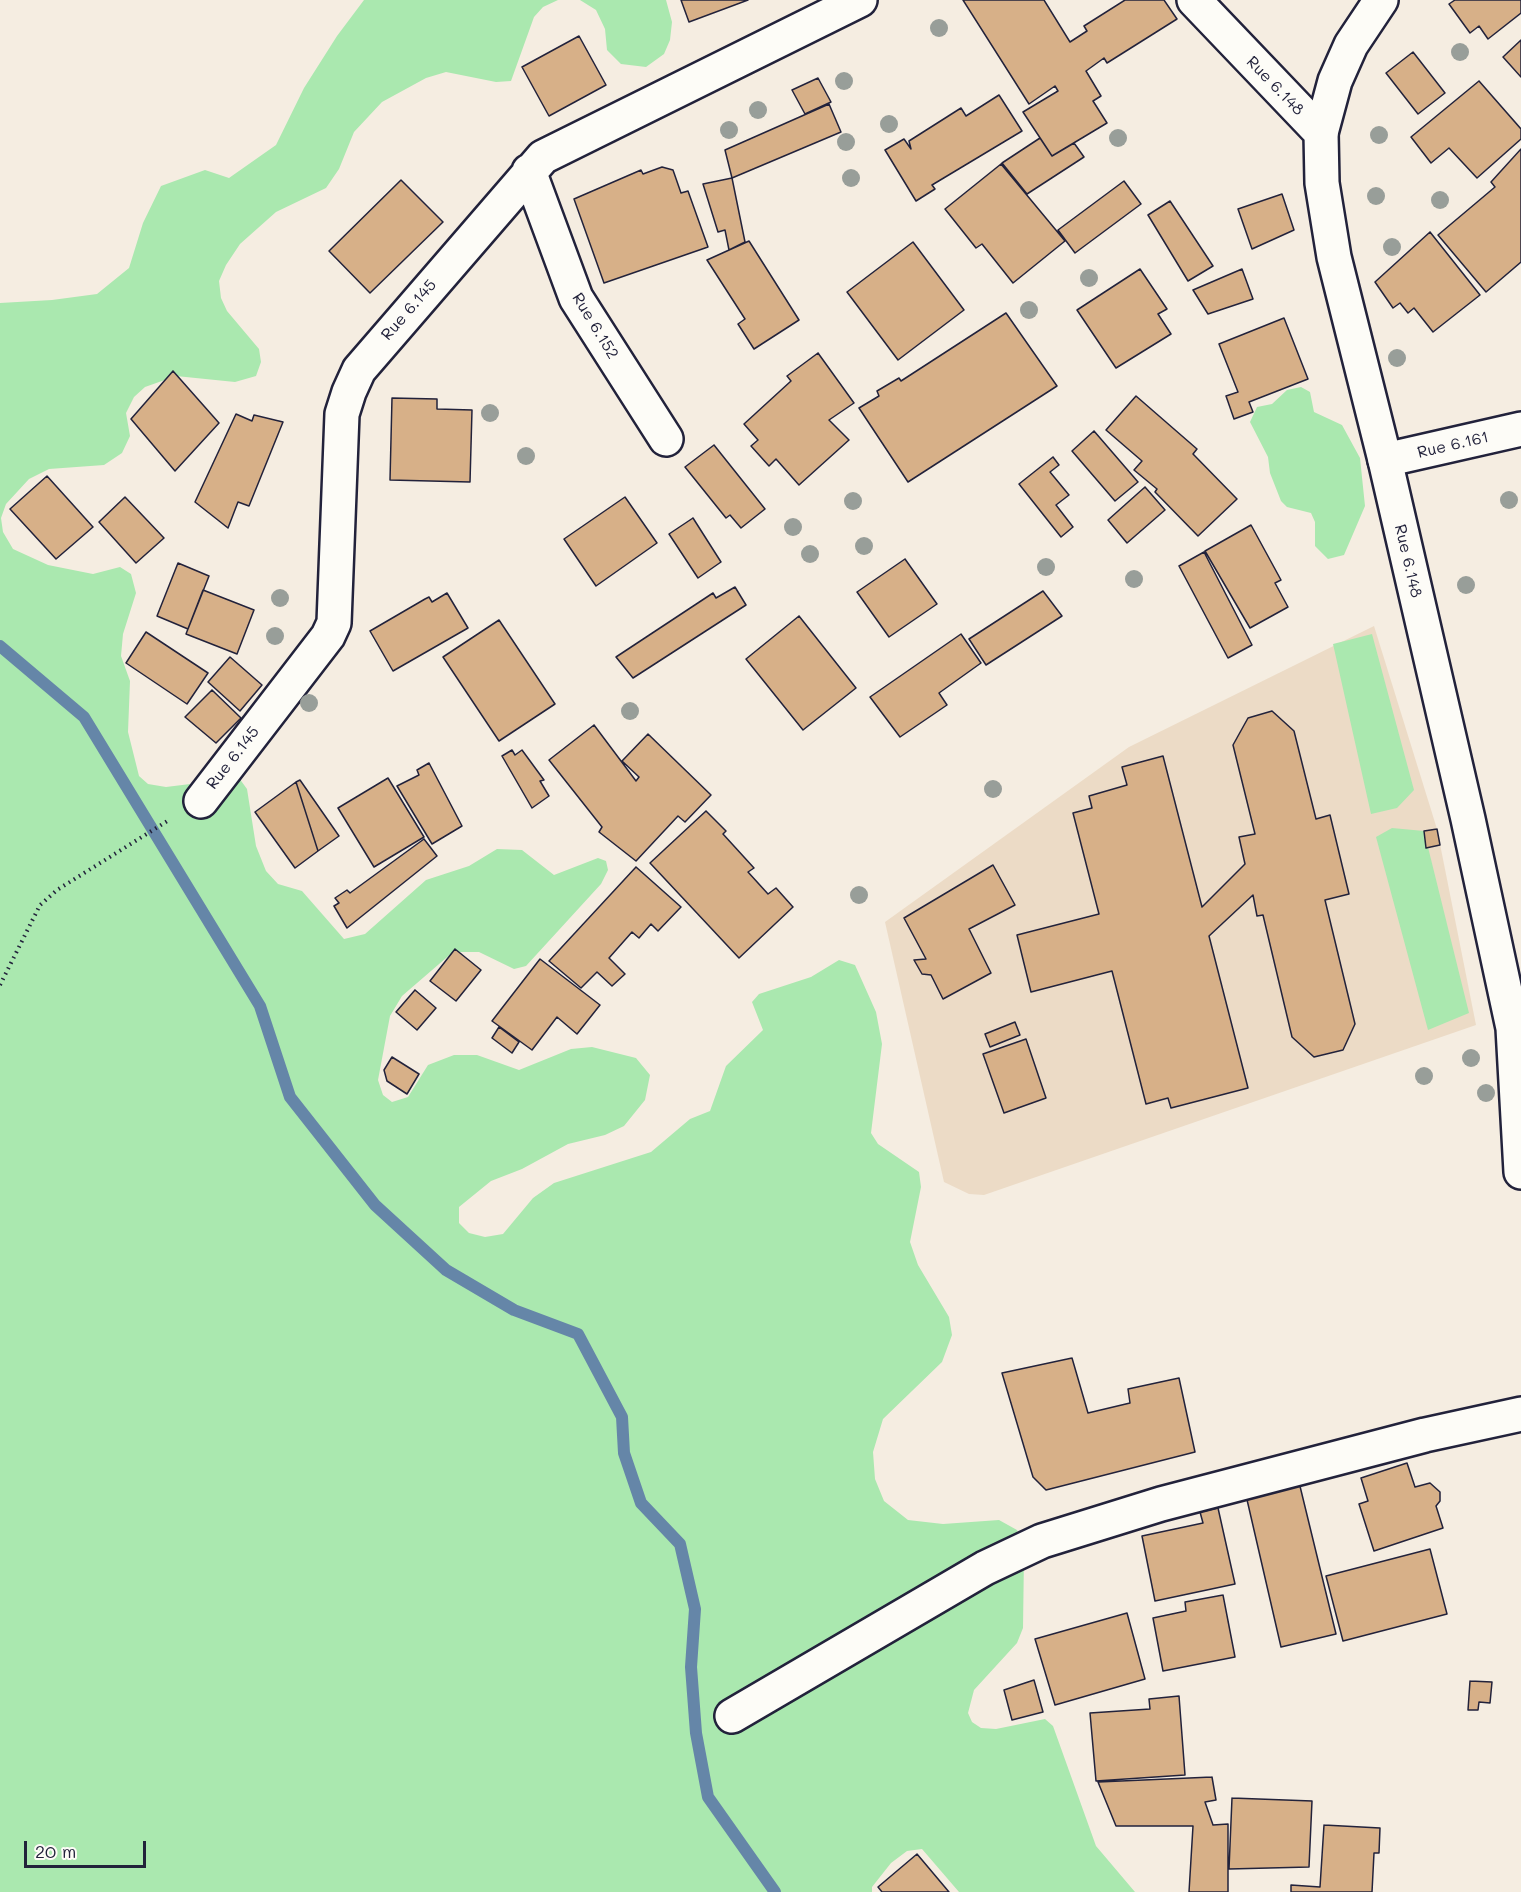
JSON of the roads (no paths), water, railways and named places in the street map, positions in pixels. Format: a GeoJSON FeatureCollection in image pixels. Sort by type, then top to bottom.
{"type":"FeatureCollection","features":[{"type":"Feature","properties":{"kind":"street","name":"Rue 6.145"},"geometry":{"type":"LineString","coordinates":[[201,801],[328,636],[334,623],[337,606],[342,414],[359,370],[543,157],[860,0]]}},
{"type":"Feature","properties":{"kind":"street","name":"Rue 6.148"},"geometry":{"type":"LineString","coordinates":[[1194,0],[1321,133],[1323,183],[1334,257],[1385,460],[1517,1027],[1521,1172]]}},
{"type":"Feature","properties":{"kind":"street"},"geometry":{"type":"LineString","coordinates":[[1321,133],[1335,81],[1351,45],[1381,0]]}},
{"type":"Feature","properties":{"kind":"street","name":"Rue 6.152"},"geometry":{"type":"LineString","coordinates":[[529,171],[576,298],[666,439]]}},
{"type":"Feature","properties":{"kind":"street","name":"Rue 6.161"},"geometry":{"type":"LineString","coordinates":[[1385,460],[1521,429]]}},
{"type":"Feature","properties":{"kind":"street"},"geometry":{"type":"LineString","coordinates":[[732,1716],[985,1568],[1042,1541],[1161,1504],[1425,1435],[1521,1414]]}},
{"type":"Feature","properties":{"kind":"waterway"},"geometry":{"type":"LineString","coordinates":[[0,646],[84,717],[260,1006],[290,1097],[375,1205],[446,1270],[514,1310],[578,1334],[622,1417],[624,1453],[641,1503],[680,1544],[695,1609],[691,1667],[696,1733],[708,1797],[775,1892]]}}]}
